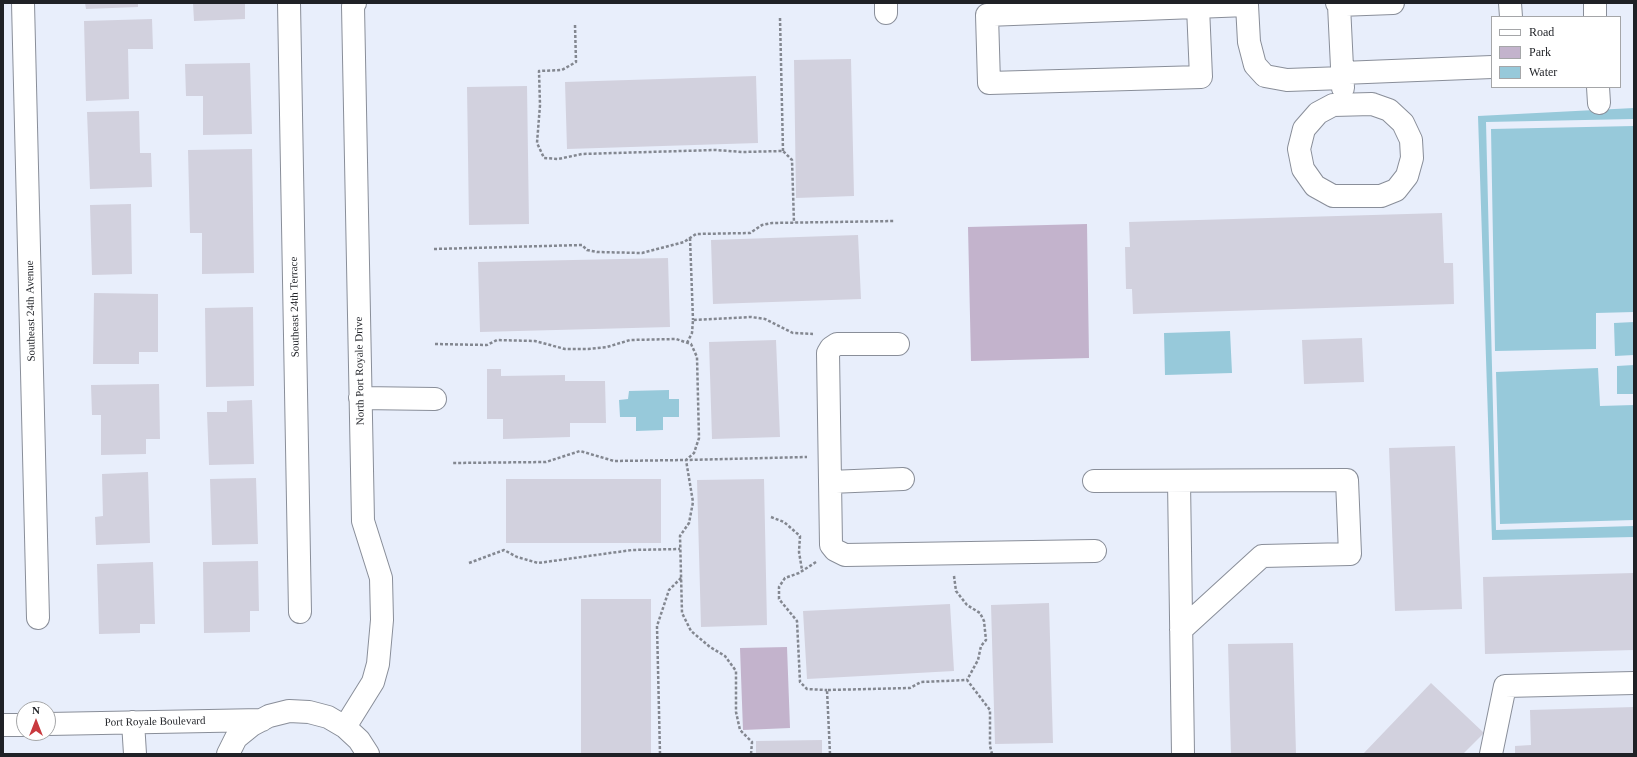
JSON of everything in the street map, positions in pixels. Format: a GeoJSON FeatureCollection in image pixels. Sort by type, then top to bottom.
{"type":"FeatureCollection","features":[{"type":"Feature","properties":{"kind":"street","name":"Southeast 24th Avenue"},"geometry":{"type":"LineString","coordinates":[[23,3],[38,618]]}},
{"type":"Feature","properties":{"kind":"street","name":"Southeast 24th Terrace"},"geometry":{"type":"LineString","coordinates":[[289,3],[300,612]]}},
{"type":"Feature","properties":{"kind":"street","name":"North Port Royale Drive"},"geometry":{"type":"LineString","coordinates":[[345,727],[372,682],[378,664],[382,620],[381,578],[363,520],[353,6],[355,3]]}},
{"type":"Feature","properties":{"kind":"street"},"geometry":{"type":"LineString","coordinates":[[1343,105],[1338,4],[1393,3]]}},
{"type":"Feature","properties":{"kind":"street"},"geometry":{"type":"LineString","coordinates":[[1510,3],[1511,16]]}},
{"type":"Feature","properties":{"kind":"street"},"geometry":{"type":"LineString","coordinates":[[1595,3],[1595,16]]}},
{"type":"Feature","properties":{"kind":"street"},"geometry":{"type":"LineString","coordinates":[[1198,7],[1201,77],[989,83],[987,15],[1247,5],[1250,42],[1255,65],[1265,76],[1287,80],[1342,75],[1491,67]]}},
{"type":"Feature","properties":{"kind":"street"},"geometry":{"type":"LineString","coordinates":[[1372,104],[1389,110],[1402,123],[1411,140],[1412,158],[1407,176],[1396,190],[1381,196],[1333,196],[1315,186],[1303,169],[1299,149],[1304,129],[1318,113],[1333,105],[1343,105],[1372,104]]}},
{"type":"Feature","properties":{"kind":"street"},"geometry":{"type":"LineString","coordinates":[[898,344],[837,344],[831,348],[828,353],[831,545],[835,550],[845,555],[1095,551]]}},
{"type":"Feature","properties":{"kind":"street"},"geometry":{"type":"LineString","coordinates":[[360,398],[436,399]]}},
{"type":"Feature","properties":{"kind":"street"},"geometry":{"type":"LineString","coordinates":[[830,482],[903,478]]}},
{"type":"Feature","properties":{"kind":"street"},"geometry":{"type":"LineString","coordinates":[[1094,481],[1347,480],[1350,554],[1262,556],[1181,630]]}},
{"type":"Feature","properties":{"kind":"street"},"geometry":{"type":"LineString","coordinates":[[1179,481],[1183,754]]}},
{"type":"Feature","properties":{"kind":"street"},"geometry":{"type":"LineString","coordinates":[[1491,754],[1505,686],[1634,683]]}},
{"type":"Feature","properties":{"kind":"street"},"geometry":{"type":"LineString","coordinates":[[228,754],[236,738],[252,725],[289,711],[309,712],[328,717],[345,727],[359,740],[368,754]]}},
{"type":"Feature","properties":{"kind":"street","name":"Port Royale Boulevard"},"geometry":{"type":"LineString","coordinates":[[56,724],[262,720]]}},
{"type":"Feature","properties":{"kind":"street"},"geometry":{"type":"LineString","coordinates":[[133,722],[135,754]]}},
{"type":"Feature","properties":{"kind":"street"},"geometry":{"type":"LineString","coordinates":[[3,725],[16,725]]}},
{"type":"Feature","properties":{"kind":"path"},"geometry":{"type":"LineString","coordinates":[[780,18],[783,152]]}},
{"type":"Feature","properties":{"kind":"path"},"geometry":{"type":"LineString","coordinates":[[575,26],[576,62],[562,70],[539,71],[540,105],[537,142],[544,158],[558,159],[582,154],[700,150],[783,152],[792,160],[794,223]]}},
{"type":"Feature","properties":{"kind":"path"},"geometry":{"type":"LineString","coordinates":[[434,248],[582,245],[587,250],[597,252],[642,253],[684,242],[696,234],[750,233],[762,225],[772,223],[894,221]]}},
{"type":"Feature","properties":{"kind":"path"},"geometry":{"type":"LineString","coordinates":[[687,343],[692,333],[693,320],[690,238]]}},
{"type":"Feature","properties":{"kind":"path"},"geometry":{"type":"LineString","coordinates":[[693,320],[751,317],[765,319],[793,332],[811,333],[831,348]]}},
{"type":"Feature","properties":{"kind":"path"},"geometry":{"type":"LineString","coordinates":[[435,344],[487,345],[497,340],[535,341],[565,349],[607,347],[630,340],[676,339],[691,344],[697,357],[699,438],[694,453],[686,460]]}},
{"type":"Feature","properties":{"kind":"path"},"geometry":{"type":"LineString","coordinates":[[453,463],[546,462],[580,451],[614,461],[830,456]]}},
{"type":"Feature","properties":{"kind":"path"},"geometry":{"type":"LineString","coordinates":[[686,460],[693,502],[689,523],[680,536],[682,613],[691,631],[710,647],[725,656],[736,671],[736,712],[740,730],[752,742],[752,754]]}},
{"type":"Feature","properties":{"kind":"path"},"geometry":{"type":"LineString","coordinates":[[771,517],[784,522],[800,536],[799,552],[802,571]]}},
{"type":"Feature","properties":{"kind":"path"},"geometry":{"type":"LineString","coordinates":[[469,562],[504,550],[517,557],[538,563],[632,550],[680,549]]}},
{"type":"Feature","properties":{"kind":"path"},"geometry":{"type":"LineString","coordinates":[[835,550],[802,571],[785,578],[779,587],[779,599],[797,621],[800,682],[807,689],[910,688],[921,682],[967,680]]}},
{"type":"Feature","properties":{"kind":"path"},"geometry":{"type":"LineString","coordinates":[[953,553],[956,592],[967,605],[980,613],[984,621],[986,634],[986,640],[981,646],[978,660],[967,680]]}},
{"type":"Feature","properties":{"kind":"path"},"geometry":{"type":"LineString","coordinates":[[660,754],[656,626],[669,590],[681,577]]}},
{"type":"Feature","properties":{"kind":"path"},"geometry":{"type":"LineString","coordinates":[[967,680],[990,710],[990,746],[992,754]]}},
{"type":"Feature","properties":{"kind":"path"},"geometry":{"type":"LineString","coordinates":[[827,690],[830,754]]}},
{"type":"Feature","properties":{"kind":"green space"},"geometry":{"type":"Polygon","coordinates":[[[1087,224],[1089,358],[971,361],[968,227],[1087,224]]]}},
{"type":"Feature","properties":{"kind":"green space"},"geometry":{"type":"Polygon","coordinates":[[[787,647],[790,728],[743,730],[740,648],[787,647]]]}},
{"type":"Feature","properties":{"kind":"water"},"geometry":{"type":"Polygon","coordinates":[[[1634,108],[1634,537],[1492,540],[1478,116],[1634,108]]]}},
{"type":"Feature","properties":{"kind":"water"},"geometry":{"type":"Polygon","coordinates":[[[1230,331],[1232,373],[1165,375],[1164,333],[1230,331]]]}},
{"type":"Feature","properties":{"kind":"water"},"geometry":{"type":"Polygon","coordinates":[[[669,390],[669,399],[679,399],[679,417],[663,417],[663,430],[636,431],[636,417],[620,417],[619,400],[628,399],[629,391],[669,390]]]}},
{"type":"Feature","properties":{"kind":"pier"},"geometry":{"type":"Polygon","coordinates":[[[1634,119],[1634,126],[1491,129],[1495,351],[1596,349],[1596,313],[1634,312],[1634,322],[1614,323],[1615,356],[1634,355],[1634,365],[1617,366],[1617,394],[1634,394],[1634,405],[1600,406],[1598,368],[1496,372],[1500,524],[1634,520],[1634,526],[1496,530],[1486,122],[1634,119]]]}},
{"type":"Feature","properties":{"kind":"building"},"geometry":{"type":"Polygon","coordinates":[[[85,3],[138,3],[138,7],[86,9],[85,3]]]}},
{"type":"Feature","properties":{"kind":"building"},"geometry":{"type":"Polygon","coordinates":[[[193,3],[245,3],[245,19],[194,21],[193,3]]]}},
{"type":"Feature","properties":{"kind":"building"},"geometry":{"type":"Polygon","coordinates":[[[152,19],[153,49],[128,49],[129,99],[86,101],[84,21],[152,19]]]}},
{"type":"Feature","properties":{"kind":"building"},"geometry":{"type":"Polygon","coordinates":[[[851,59],[854,196],[796,198],[794,60],[851,59]]]}},
{"type":"Feature","properties":{"kind":"building"},"geometry":{"type":"Polygon","coordinates":[[[250,63],[252,134],[203,135],[203,96],[186,96],[185,64],[250,63]]]}},
{"type":"Feature","properties":{"kind":"building"},"geometry":{"type":"Polygon","coordinates":[[[756,76],[758,143],[567,149],[565,82],[756,76]]]}},
{"type":"Feature","properties":{"kind":"building"},"geometry":{"type":"Polygon","coordinates":[[[527,86],[529,224],[469,225],[467,87],[527,86]]]}},
{"type":"Feature","properties":{"kind":"building"},"geometry":{"type":"Polygon","coordinates":[[[139,111],[140,153],[151,153],[152,187],[90,189],[87,112],[139,111]]]}},
{"type":"Feature","properties":{"kind":"building"},"geometry":{"type":"Polygon","coordinates":[[[252,149],[254,273],[202,274],[202,233],[190,233],[188,150],[252,149]]]}},
{"type":"Feature","properties":{"kind":"building"},"geometry":{"type":"Polygon","coordinates":[[[131,204],[132,274],[92,275],[90,205],[131,204]]]}},
{"type":"Feature","properties":{"kind":"building"},"geometry":{"type":"Polygon","coordinates":[[[1442,213],[1444,263],[1453,263],[1454,304],[1133,314],[1132,289],[1126,289],[1125,247],[1130,247],[1129,222],[1442,213]]]}},
{"type":"Feature","properties":{"kind":"building"},"geometry":{"type":"Polygon","coordinates":[[[858,235],[861,299],[713,304],[711,240],[858,235]]]}},
{"type":"Feature","properties":{"kind":"building"},"geometry":{"type":"Polygon","coordinates":[[[668,258],[670,327],[480,332],[478,262],[668,258]]]}},
{"type":"Feature","properties":{"kind":"building"},"geometry":{"type":"Polygon","coordinates":[[[94,293],[158,294],[158,352],[139,352],[139,364],[93,364],[94,293]]]}},
{"type":"Feature","properties":{"kind":"building"},"geometry":{"type":"Polygon","coordinates":[[[253,307],[254,386],[206,387],[205,308],[253,307]]]}},
{"type":"Feature","properties":{"kind":"building"},"geometry":{"type":"Polygon","coordinates":[[[1362,338],[1364,382],[1304,384],[1302,340],[1362,338]]]}},
{"type":"Feature","properties":{"kind":"building"},"geometry":{"type":"Polygon","coordinates":[[[776,340],[780,437],[712,439],[709,342],[776,340]]]}},
{"type":"Feature","properties":{"kind":"building"},"geometry":{"type":"Polygon","coordinates":[[[487,369],[501,369],[501,376],[565,375],[565,381],[605,381],[606,423],[570,423],[570,437],[503,439],[503,419],[487,419],[487,369]]]}},
{"type":"Feature","properties":{"kind":"building"},"geometry":{"type":"Polygon","coordinates":[[[159,384],[160,439],[146,439],[146,454],[101,455],[101,415],[92,415],[91,385],[159,384]]]}},
{"type":"Feature","properties":{"kind":"building"},"geometry":{"type":"Polygon","coordinates":[[[252,400],[254,464],[209,465],[207,412],[227,412],[227,401],[252,400]]]}},
{"type":"Feature","properties":{"kind":"building"},"geometry":{"type":"Polygon","coordinates":[[[1455,446],[1462,609],[1395,611],[1389,448],[1455,446]]]}},
{"type":"Feature","properties":{"kind":"building"},"geometry":{"type":"Polygon","coordinates":[[[148,472],[150,543],[96,545],[95,517],[103,516],[102,474],[148,472]]]}},
{"type":"Feature","properties":{"kind":"building"},"geometry":{"type":"Polygon","coordinates":[[[256,478],[258,544],[212,545],[210,479],[256,478]]]}},
{"type":"Feature","properties":{"kind":"building"},"geometry":{"type":"Polygon","coordinates":[[[506,479],[661,479],[661,543],[506,543],[506,479]]]}},
{"type":"Feature","properties":{"kind":"building"},"geometry":{"type":"Polygon","coordinates":[[[764,479],[767,625],[701,627],[697,480],[764,479]]]}},
{"type":"Feature","properties":{"kind":"building"},"geometry":{"type":"Polygon","coordinates":[[[258,561],[259,611],[250,611],[250,632],[204,633],[203,562],[258,561]]]}},
{"type":"Feature","properties":{"kind":"building"},"geometry":{"type":"Polygon","coordinates":[[[153,562],[155,624],[140,624],[140,633],[99,634],[97,564],[153,562]]]}},
{"type":"Feature","properties":{"kind":"building"},"geometry":{"type":"Polygon","coordinates":[[[1634,573],[1634,650],[1485,654],[1483,577],[1634,573]]]}},
{"type":"Feature","properties":{"kind":"building"},"geometry":{"type":"Polygon","coordinates":[[[581,599],[651,599],[651,754],[581,754],[581,599]]]}},
{"type":"Feature","properties":{"kind":"building"},"geometry":{"type":"Polygon","coordinates":[[[1049,603],[1053,743],[995,744],[991,605],[1049,603]]]}},
{"type":"Feature","properties":{"kind":"building"},"geometry":{"type":"Polygon","coordinates":[[[950,604],[954,671],[807,679],[803,611],[950,604]]]}},
{"type":"Feature","properties":{"kind":"building"},"geometry":{"type":"Polygon","coordinates":[[[1293,643],[1296,754],[1231,754],[1228,644],[1293,643]]]}},
{"type":"Feature","properties":{"kind":"building"},"geometry":{"type":"Polygon","coordinates":[[[1431,683],[1484,733],[1463,754],[1363,754],[1431,683]]]}},
{"type":"Feature","properties":{"kind":"building"},"geometry":{"type":"Polygon","coordinates":[[[1634,707],[1634,754],[1515,754],[1515,746],[1531,745],[1530,710],[1634,707]]]}},
{"type":"Feature","properties":{"kind":"building"},"geometry":{"type":"Polygon","coordinates":[[[822,740],[822,754],[756,754],[756,741],[822,740]]]}}]}
